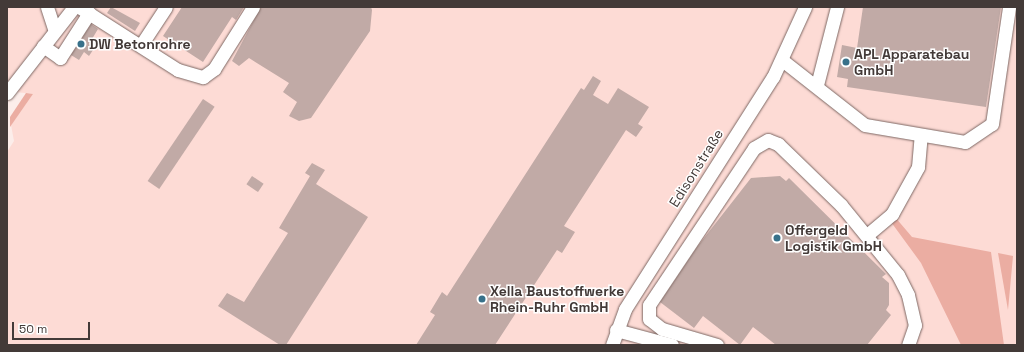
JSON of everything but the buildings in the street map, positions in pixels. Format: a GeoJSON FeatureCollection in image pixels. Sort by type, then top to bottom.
{"type":"FeatureCollection","features":[{"type":"Feature","properties":{"kind":"street"},"geometry":{"type":"LineString","coordinates":[[47,7],[55,32]]}},
{"type":"Feature","properties":{"kind":"street"},"geometry":{"type":"LineString","coordinates":[[7,93],[74,7]]}},
{"type":"Feature","properties":{"kind":"street"},"geometry":{"type":"LineString","coordinates":[[141,46],[166,7]]}},
{"type":"Feature","properties":{"kind":"street"},"geometry":{"type":"LineString","coordinates":[[43,46],[60,58],[84,10],[178,70],[203,77],[214,69],[253,7]]}},
{"type":"Feature","properties":{"kind":"street","name":"Edisonstraße"},"geometry":{"type":"LineString","coordinates":[[612,345],[616,330],[625,309],[782,60],[805,7]]}},
{"type":"Feature","properties":{"kind":"street"},"geometry":{"type":"LineString","coordinates":[[817,85],[837,7]]}},
{"type":"Feature","properties":{"kind":"street"},"geometry":{"type":"LineString","coordinates":[[782,60],[817,85],[865,125],[966,142],[992,124],[1009,7]]}},
{"type":"Feature","properties":{"kind":"street"},"geometry":{"type":"LineString","coordinates":[[867,235],[892,214],[918,167],[921,135]]}},
{"type":"Feature","properties":{"kind":"street"},"geometry":{"type":"LineString","coordinates":[[717,345],[662,329],[649,319],[649,305],[761,142],[778,144],[841,205],[867,235],[898,275],[908,295],[915,325],[908,345]]}},
{"type":"Feature","properties":{"kind":"street"},"geometry":{"type":"LineString","coordinates":[[616,330],[672,345]]}},
{"type":"Feature","properties":{"kind":"shaded area"},"geometry":{"type":"Polygon","coordinates":[[[7,7],[1017,7],[1017,345],[7,345],[7,152],[14,141],[11,125],[33,94],[7,91],[7,7]]]}},
{"type":"Feature","properties":{"kind":"shaded area"},"geometry":{"type":"Polygon","coordinates":[[[26,93],[33,94],[10,127],[10,117],[26,93]]]}},
{"type":"Feature","properties":{"kind":"shaded area"},"geometry":{"type":"Polygon","coordinates":[[[895,217],[912,237],[991,252],[1004,345],[961,345],[921,263],[891,222],[895,217]]]}},
{"type":"Feature","properties":{"kind":"shaded area"},"geometry":{"type":"Polygon","coordinates":[[[998,253],[1013,256],[1008,310],[998,253]]]}},
{"type":"Feature","properties":{"kind":"place","name":"DW Betonrohre"},"geometry":{"type":"Point","coordinates":[81,44]}},
{"type":"Feature","properties":{"kind":"place","name":"APL Apparatebau GmbH"},"geometry":{"type":"Point","coordinates":[846,62]}},
{"type":"Feature","properties":{"kind":"place","name":"Offergeld Logistik GmbH"},"geometry":{"type":"Point","coordinates":[777,238]}},
{"type":"Feature","properties":{"kind":"place","name":"Xella Baustoffwerke Rhein-Ruhr GmbH"},"geometry":{"type":"Point","coordinates":[482,299]}}]}
